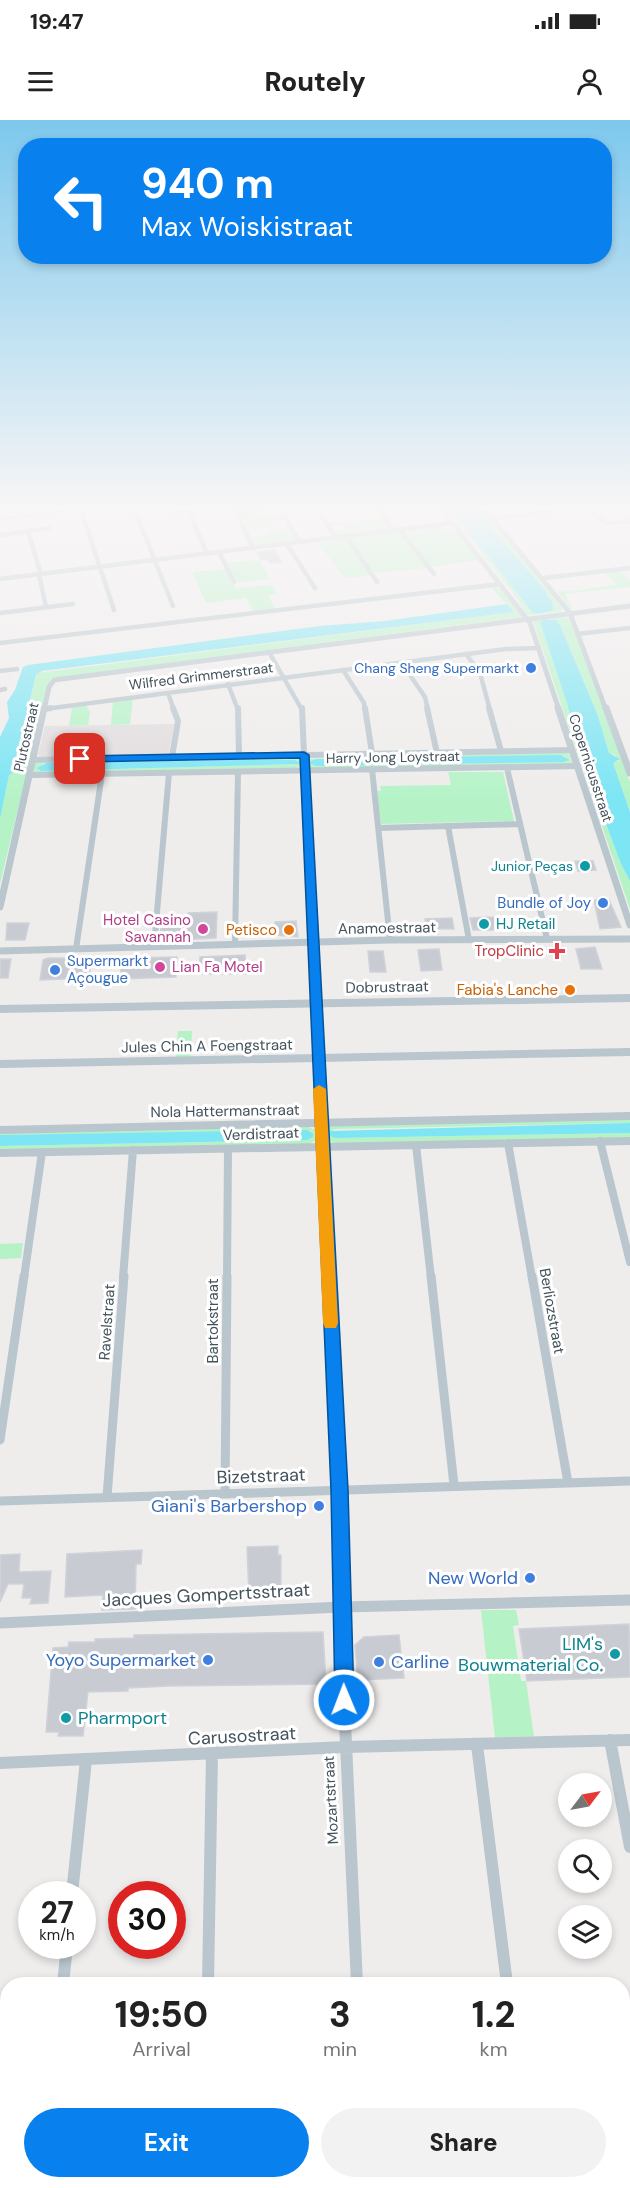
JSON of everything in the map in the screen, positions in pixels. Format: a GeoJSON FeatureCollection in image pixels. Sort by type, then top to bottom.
{"type":"FeatureCollection","features":[{"type":"Feature","properties":{"kind":"street"},"geometry":{"type":"LineString","coordinates":[[0,613],[42,608]]}},
{"type":"Feature","properties":{"kind":"street"},"geometry":{"type":"LineString","coordinates":[[0,643],[301,608]]}},
{"type":"Feature","properties":{"kind":"street","name":"Copernicusstraat"},"geometry":{"type":"LineString","coordinates":[[521,608],[531,618],[630,925]]}},
{"type":"Feature","properties":{"kind":"street"},"geometry":{"type":"LineString","coordinates":[[566,608],[570,613],[630,773]]}},
{"type":"Feature","properties":{"kind":"street"},"geometry":{"type":"LineString","coordinates":[[269,652],[617,608]]}},
{"type":"Feature","properties":{"kind":"street"},"geometry":{"type":"LineString","coordinates":[[577,634],[629,629]]}},
{"type":"Feature","properties":{"kind":"street","name":"Wilfred Grimmerstraat"},"geometry":{"type":"LineString","coordinates":[[45,709],[506,649],[539,648]]}},
{"type":"Feature","properties":{"kind":"street","name":"Mozartstraat"},"geometry":{"type":"LineString","coordinates":[[269,652],[302,707],[339,1490],[345,1747],[357,1977]]}},
{"type":"Feature","properties":{"kind":"street","name":"Plutostraat"},"geometry":{"type":"LineString","coordinates":[[0,907],[49,687],[54,680],[269,652]]}},
{"type":"Feature","properties":{"kind":"street"},"geometry":{"type":"LineString","coordinates":[[466,654],[480,673],[501,751]]}},
{"type":"Feature","properties":{"kind":"street"},"geometry":{"type":"LineString","coordinates":[[401,662],[425,697],[437,753]]}},
{"type":"Feature","properties":{"kind":"street"},"geometry":{"type":"LineString","coordinates":[[0,671],[17,669]]}},
{"type":"Feature","properties":{"kind":"street"},"geometry":{"type":"LineString","coordinates":[[343,670],[364,703],[372,753]]}},
{"type":"Feature","properties":{"kind":"street"},"geometry":{"type":"LineString","coordinates":[[228,684],[239,711],[239,756]]}},
{"type":"Feature","properties":{"kind":"street"},"geometry":{"type":"LineString","coordinates":[[168,693],[178,721],[172,757]]}},
{"type":"Feature","properties":{"kind":"street"},"geometry":{"type":"LineString","coordinates":[[33,760],[572,750]]}},
{"type":"Feature","properties":{"kind":"street"},"geometry":{"type":"LineString","coordinates":[[622,750],[630,750]]}},
{"type":"Feature","properties":{"kind":"street","name":"Harry Jong Loystraat"},"geometry":{"type":"LineString","coordinates":[[29,775],[578,766]]}},
{"type":"Feature","properties":{"kind":"street"},"geometry":{"type":"LineString","coordinates":[[507,768],[547,939]]}},
{"type":"Feature","properties":{"kind":"street"},"geometry":{"type":"LineString","coordinates":[[372,770],[390,940]]}},
{"type":"Feature","properties":{"kind":"street"},"geometry":{"type":"LineString","coordinates":[[235,944],[238,772]]}},
{"type":"Feature","properties":{"kind":"street"},"geometry":{"type":"LineString","coordinates":[[154,947],[169,773]]}},
{"type":"Feature","properties":{"kind":"street"},"geometry":{"type":"LineString","coordinates":[[76,949],[102,774]]}},
{"type":"Feature","properties":{"kind":"street"},"geometry":{"type":"LineString","coordinates":[[379,828],[520,824]]}},
{"type":"Feature","properties":{"kind":"street"},"geometry":{"type":"LineString","coordinates":[[448,826],[469,940]]}},
{"type":"Feature","properties":{"kind":"street","name":"Anamoestraat"},"geometry":{"type":"LineString","coordinates":[[0,951],[390,940],[630,939]]}},
{"type":"Feature","properties":{"kind":"street","name":"Dobrustraat"},"geometry":{"type":"LineString","coordinates":[[0,1009],[316,1001],[630,998]]}},
{"type":"Feature","properties":{"kind":"street","name":"Jules Chin A Foengstraat"},"geometry":{"type":"LineString","coordinates":[[0,1064],[630,1052]]}},
{"type":"Feature","properties":{"kind":"street","name":"Nola Hattermanstraat"},"geometry":{"type":"LineString","coordinates":[[0,1130],[630,1116]]}},
{"type":"Feature","properties":{"kind":"street"},"geometry":{"type":"LineString","coordinates":[[600,1141],[630,1262]]}},
{"type":"Feature","properties":{"kind":"street","name":"Verdistraat"},"geometry":{"type":"LineString","coordinates":[[0,1153],[630,1141]]}},
{"type":"Feature","properties":{"kind":"street","name":"Berliozstraat"},"geometry":{"type":"LineString","coordinates":[[508,1143],[568,1483]]}},
{"type":"Feature","properties":{"kind":"street"},"geometry":{"type":"LineString","coordinates":[[416,1145],[454,1485]]}},
{"type":"Feature","properties":{"kind":"street","name":"Bartokstraat"},"geometry":{"type":"LineString","coordinates":[[225,1494],[228,1149]]}},
{"type":"Feature","properties":{"kind":"street","name":"Ravelstraat"},"geometry":{"type":"LineString","coordinates":[[107,1497],[133,1150]]}},
{"type":"Feature","properties":{"kind":"street"},"geometry":{"type":"LineString","coordinates":[[0,1440],[42,1152]]}},
{"type":"Feature","properties":{"kind":"street","name":"Bizetstraat"},"geometry":{"type":"LineString","coordinates":[[0,1501],[630,1481]]}},
{"type":"Feature","properties":{"kind":"street","name":"Jacques Gompertsstraat"},"geometry":{"type":"LineString","coordinates":[[0,1623],[342,1607],[630,1600]]}},
{"type":"Feature","properties":{"kind":"street"},"geometry":{"type":"LineString","coordinates":[[610,1740],[630,1847]]}},
{"type":"Feature","properties":{"kind":"street","name":"Carusostraat"},"geometry":{"type":"LineString","coordinates":[[0,1763],[86,1761],[345,1747],[630,1740]]}},
{"type":"Feature","properties":{"kind":"street"},"geometry":{"type":"LineString","coordinates":[[477,1745],[506,1977]]}},
{"type":"Feature","properties":{"kind":"street"},"geometry":{"type":"LineString","coordinates":[[208,1977],[212,1754]]}},
{"type":"Feature","properties":{"kind":"street"},"geometry":{"type":"LineString","coordinates":[[73,1881],[86,1761]]}},
{"type":"Feature","properties":{"kind":"street"},"geometry":{"type":"LineString","coordinates":[[64,1977],[66,1959]]}},
{"type":"Feature","properties":{"kind":"shaded area"},"geometry":{"type":"Polygon","coordinates":[[[174,724],[169,753],[166,755],[43,758],[38,755],[45,726],[174,724]]]}},
{"type":"Feature","properties":{"kind":"green space"},"geometry":{"type":"Polygon","coordinates":[[[251,608],[275,608],[276,610],[254,612],[251,608]]]}},
{"type":"Feature","properties":{"kind":"green space"},"geometry":{"type":"Polygon","coordinates":[[[509,608],[515,608],[522,617],[51,678],[0,884],[0,819],[9,775],[15,771],[15,759],[38,673],[513,612],[509,608]]]}},
{"type":"Feature","properties":{"kind":"green space"},"geometry":{"type":"Polygon","coordinates":[[[522,608],[561,608],[562,611],[533,615],[526,614],[522,608]]]}},
{"type":"Feature","properties":{"kind":"green space"},"geometry":{"type":"Polygon","coordinates":[[[564,617],[570,619],[630,782],[630,812],[613,764],[619,761],[615,755],[609,753],[598,716],[560,625],[550,619],[564,617]]]}},
{"type":"Feature","properties":{"kind":"green space"},"geometry":{"type":"Polygon","coordinates":[[[543,619],[540,622],[567,703],[582,760],[621,864],[630,881],[630,909],[533,621],[543,619]]]}},
{"type":"Feature","properties":{"kind":"green space"},"geometry":{"type":"Polygon","coordinates":[[[133,698],[130,724],[111,725],[113,701],[133,698]]]}},
{"type":"Feature","properties":{"kind":"green space"},"geometry":{"type":"Polygon","coordinates":[[[86,705],[90,712],[88,725],[69,726],[72,707],[86,705]]]}},
{"type":"Feature","properties":{"kind":"green space"},"geometry":{"type":"Polygon","coordinates":[[[564,752],[569,754],[572,764],[312,768],[308,766],[307,759],[564,752]],[[565,756],[316,759],[313,765],[563,762],[565,756]]]}},
{"type":"Feature","properties":{"kind":"green space"},"geometry":{"type":"Polygon","coordinates":[[[297,758],[302,760],[302,764],[294,769],[35,772],[33,769],[35,763],[297,758]],[[228,760],[46,763],[42,764],[41,771],[299,764],[228,760]]]}},
{"type":"Feature","properties":{"kind":"green space"},"geometry":{"type":"Polygon","coordinates":[[[448,772],[503,772],[514,821],[381,824],[377,791],[381,791],[380,786],[451,785],[448,772]]]}},
{"type":"Feature","properties":{"kind":"green space"},"geometry":{"type":"Polygon","coordinates":[[[178,1031],[192,1031],[191,1057],[176,1057],[178,1031]]]}},
{"type":"Feature","properties":{"kind":"green space"},"geometry":{"type":"Polygon","coordinates":[[[630,1119],[630,1123],[335,1129],[330,1132],[335,1138],[630,1133],[630,1138],[334,1143],[324,1137],[325,1129],[330,1125],[630,1119]]]}},
{"type":"Feature","properties":{"kind":"green space"},"geometry":{"type":"Polygon","coordinates":[[[307,1126],[315,1130],[316,1140],[310,1144],[0,1150],[0,1146],[307,1140],[313,1137],[313,1133],[311,1131],[0,1135],[0,1132],[307,1126]]]}},
{"type":"Feature","properties":{"kind":"green space"},"geometry":{"type":"Polygon","coordinates":[[[23,1243],[21,1258],[0,1259],[0,1244],[23,1243]]]}},
{"type":"Feature","properties":{"kind":"green space"},"geometry":{"type":"Polygon","coordinates":[[[481,1610],[516,1610],[519,1625],[513,1626],[521,1681],[526,1681],[534,1736],[495,1738],[481,1610]]]}},
{"type":"Feature","properties":{"kind":"water"},"geometry":{"type":"Polygon","coordinates":[[[482,608],[510,608],[514,612],[42,671],[36,675],[15,759],[15,762],[20,765],[19,769],[9,775],[0,819],[0,737],[9,718],[7,702],[15,690],[23,667],[320,626],[385,621],[482,608]]]}},
{"type":"Feature","properties":{"kind":"water"},"geometry":{"type":"Polygon","coordinates":[[[528,608],[553,608],[553,610],[539,614],[532,612],[528,608]]]}},
{"type":"Feature","properties":{"kind":"water"},"geometry":{"type":"Polygon","coordinates":[[[543,619],[556,620],[560,625],[598,716],[609,753],[620,759],[613,763],[630,812],[630,881],[621,864],[581,757],[567,703],[540,622],[543,619]]]}},
{"type":"Feature","properties":{"kind":"water"},"geometry":{"type":"Polygon","coordinates":[[[561,755],[569,760],[563,762],[316,766],[311,764],[311,761],[316,759],[561,755]]]}},
{"type":"Feature","properties":{"kind":"water"},"geometry":{"type":"Polygon","coordinates":[[[294,760],[299,764],[41,771],[37,768],[46,763],[294,760]]]}},
{"type":"Feature","properties":{"kind":"water"},"geometry":{"type":"Polygon","coordinates":[[[630,1123],[630,1133],[335,1138],[330,1136],[330,1131],[630,1123]]]}},
{"type":"Feature","properties":{"kind":"water"},"geometry":{"type":"Polygon","coordinates":[[[307,1130],[313,1133],[313,1137],[307,1140],[0,1146],[0,1135],[307,1130]]]}},
{"type":"Feature","properties":{"kind":"building","name":"Junior Peças"},"geometry":{"type":"Polygon","coordinates":[[[575,861],[593,861],[596,870],[578,871],[575,861]]]}},
{"type":"Feature","properties":{"kind":"building"},"geometry":{"type":"Polygon","coordinates":[[[594,900],[609,900],[621,927],[600,929],[594,900]]]}},
{"type":"Feature","properties":{"kind":"building"},"geometry":{"type":"Polygon","coordinates":[[[217,912],[216,938],[160,941],[161,925],[188,923],[188,913],[217,912]]]}},
{"type":"Feature","properties":{"kind":"building","name":"HJ Retail"},"geometry":{"type":"Polygon","coordinates":[[[496,917],[499,930],[473,930],[470,918],[496,917]]]}},
{"type":"Feature","properties":{"kind":"building"},"geometry":{"type":"Polygon","coordinates":[[[452,918],[454,929],[437,929],[438,934],[427,934],[425,919],[452,918]]]}},
{"type":"Feature","properties":{"kind":"building","name":"Petisco"},"geometry":{"type":"Polygon","coordinates":[[[296,921],[298,937],[276,935],[275,922],[296,921]]]}},
{"type":"Feature","properties":{"kind":"building"},"geometry":{"type":"Polygon","coordinates":[[[7,923],[29,923],[25,940],[6,940],[7,923]]]}},
{"type":"Feature","properties":{"kind":"building"},"geometry":{"type":"Polygon","coordinates":[[[595,947],[602,969],[581,969],[576,949],[595,947]]]}},
{"type":"Feature","properties":{"kind":"building"},"geometry":{"type":"Polygon","coordinates":[[[439,949],[442,970],[421,971],[418,950],[439,949]]]}},
{"type":"Feature","properties":{"kind":"building"},"geometry":{"type":"Polygon","coordinates":[[[368,951],[383,951],[386,972],[370,972],[368,951]]]}},
{"type":"Feature","properties":{"kind":"building"},"geometry":{"type":"Polygon","coordinates":[[[245,955],[246,974],[199,974],[200,957],[245,955]]]}},
{"type":"Feature","properties":{"kind":"building"},"geometry":{"type":"Polygon","coordinates":[[[177,957],[176,977],[120,979],[122,958],[177,957]]]}},
{"type":"Feature","properties":{"kind":"building"},"geometry":{"type":"Polygon","coordinates":[[[92,958],[89,978],[40,980],[43,960],[92,958]]]}},
{"type":"Feature","properties":{"kind":"building"},"geometry":{"type":"Polygon","coordinates":[[[0,959],[11,959],[8,978],[0,978],[0,959]]]}},
{"type":"Feature","properties":{"kind":"building"},"geometry":{"type":"Polygon","coordinates":[[[278,1546],[278,1555],[281,1555],[281,1594],[249,1596],[247,1547],[278,1546]]]}},
{"type":"Feature","properties":{"kind":"building"},"geometry":{"type":"Polygon","coordinates":[[[142,1550],[141,1564],[136,1564],[135,1609],[102,1610],[103,1595],[65,1597],[67,1554],[142,1550]]]}},
{"type":"Feature","properties":{"kind":"building"},"geometry":{"type":"Polygon","coordinates":[[[20,1554],[19,1572],[51,1571],[48,1603],[30,1604],[32,1598],[22,1598],[24,1584],[8,1584],[0,1602],[0,1555],[20,1554]]]}},
{"type":"Feature","properties":{"kind":"building"},"geometry":{"type":"Polygon","coordinates":[[[629,1624],[630,1677],[527,1681],[519,1629],[629,1624]]]}},
{"type":"Feature","properties":{"kind":"building"},"geometry":{"type":"Polygon","coordinates":[[[323,1632],[326,1684],[168,1686],[128,1688],[128,1691],[88,1692],[83,1736],[58,1736],[59,1732],[46,1732],[53,1648],[68,1647],[69,1642],[134,1638],[134,1635],[323,1632]]]}},
{"type":"Feature","properties":{"kind":"building","name":"Carline"},"geometry":{"type":"Polygon","coordinates":[[[399,1635],[404,1678],[358,1680],[355,1645],[364,1637],[399,1635]]]}},
{"type":"Feature","properties":{"kind":"slow traffic"},"geometry":{"type":"LineString","coordinates":[[319,1089],[331,1323]]}},
{"type":"Feature","properties":{"kind":"place","name":"Chang Sheng Supermarkt"},"geometry":{"type":"Point","coordinates":[531,668]}},
{"type":"Feature","properties":{"kind":"place","name":"Junior Peças"},"geometry":{"type":"Point","coordinates":[585,866]}},
{"type":"Feature","properties":{"kind":"place","name":"Bundle of Joy"},"geometry":{"type":"Point","coordinates":[603,903]}},
{"type":"Feature","properties":{"kind":"place","name":"HJ Retail"},"geometry":{"type":"Point","coordinates":[484,924]}},
{"type":"Feature","properties":{"kind":"place","name":"Hotel Casino Savannah"},"geometry":{"type":"Point","coordinates":[203,929]}},
{"type":"Feature","properties":{"kind":"place","name":"Petisco"},"geometry":{"type":"Point","coordinates":[289,930]}},
{"type":"Feature","properties":{"kind":"place","name":"TropClinic"},"geometry":{"type":"Point","coordinates":[557,951]}},
{"type":"Feature","properties":{"kind":"place","name":"Lian Fa Motel"},"geometry":{"type":"Point","coordinates":[160,967]}},
{"type":"Feature","properties":{"kind":"place","name":"Supermarkt Açougue"},"geometry":{"type":"Point","coordinates":[55,970]}},
{"type":"Feature","properties":{"kind":"place","name":"Fabia's Lanche"},"geometry":{"type":"Point","coordinates":[570,990]}},
{"type":"Feature","properties":{"kind":"place","name":"Giani's Barbershop"},"geometry":{"type":"Point","coordinates":[319,1506]}},
{"type":"Feature","properties":{"kind":"place","name":"New World"},"geometry":{"type":"Point","coordinates":[530,1578]}},
{"type":"Feature","properties":{"kind":"place","name":"LIM's Bouwmaterial Co."},"geometry":{"type":"Point","coordinates":[615,1654]}},
{"type":"Feature","properties":{"kind":"place","name":"Yoyo Supermarket"},"geometry":{"type":"Point","coordinates":[208,1660]}},
{"type":"Feature","properties":{"kind":"place","name":"Carline"},"geometry":{"type":"Point","coordinates":[379,1662]}},
{"type":"Feature","properties":{"kind":"place","name":"Pharmport"},"geometry":{"type":"Point","coordinates":[66,1718]}},
{"type":"Feature","properties":{"kind":"route"},"geometry":{"type":"LineString","coordinates":[[80,759],[304,755],[339,1490],[344,1700]]}}]}
